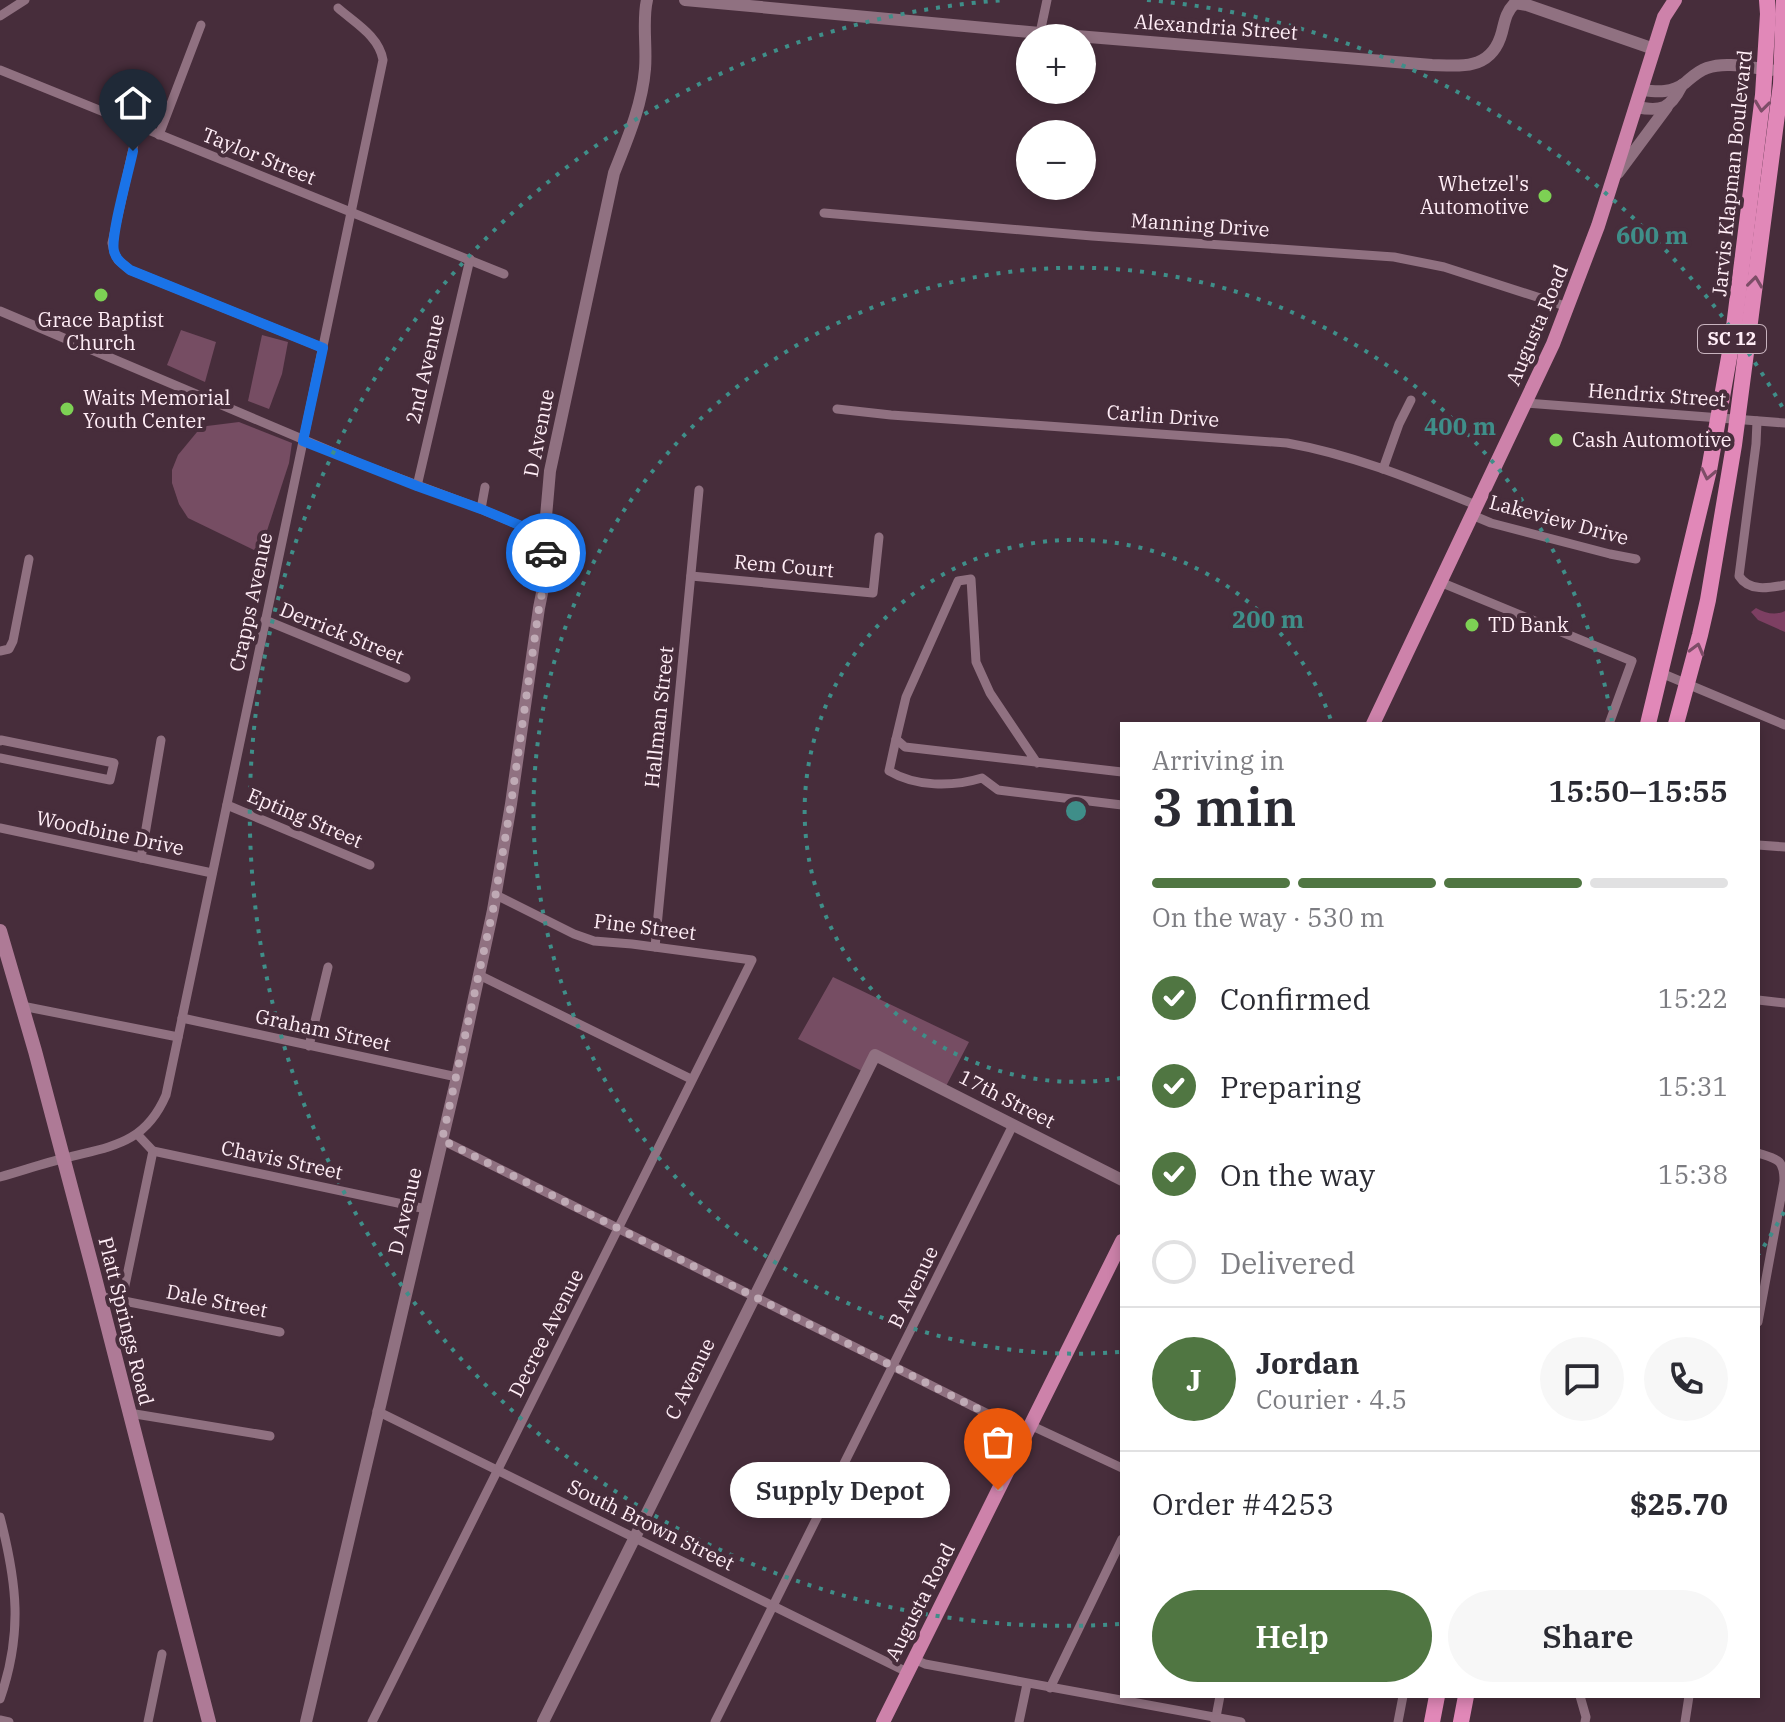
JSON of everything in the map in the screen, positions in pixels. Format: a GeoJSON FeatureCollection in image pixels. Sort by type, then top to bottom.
{"type":"FeatureCollection","features":[{"type":"Feature","properties":{"kind":"highway","name":"Jarvis Klapman Boulevard"},"geometry":{"type":"LineString","coordinates":[[1649,722],[1709,470],[1777,71],[1767,0]]}},
{"type":"Feature","properties":{"kind":"highway","name":"Jarvis Klapman Boulevard"},"geometry":{"type":"LineString","coordinates":[[1676,722],[1708,600],[1738,419],[1784,0]]}},
{"type":"Feature","properties":{"kind":"highway"},"geometry":{"type":"LineString","coordinates":[[1432,1722],[1437,1698]]}},
{"type":"Feature","properties":{"kind":"highway"},"geometry":{"type":"LineString","coordinates":[[1444,1722],[1446,1698]]}},
{"type":"Feature","properties":{"kind":"highway"},"geometry":{"type":"LineString","coordinates":[[1461,1722],[1466,1698]]}},
{"type":"Feature","properties":{"kind":"main road","name":"Augusta Road"},"geometry":{"type":"LineString","coordinates":[[1663,0],[1664,17]]}},
{"type":"Feature","properties":{"kind":"main road","name":"Augusta Road"},"geometry":{"type":"LineString","coordinates":[[1374,722],[1526,403],[1568,307],[1596,232],[1664,17],[1675,0]]}},
{"type":"Feature","properties":{"kind":"main road","name":"Platt Springs Road"},"geometry":{"type":"LineString","coordinates":[[0,931],[63,1158],[209,1722]]}},
{"type":"Feature","properties":{"kind":"main road","name":"Augusta Road"},"geometry":{"type":"LineString","coordinates":[[883,1722],[1120,1245]]}},
{"type":"Feature","properties":{"kind":"street"},"geometry":{"type":"LineString","coordinates":[[0,16],[25,0]]}},
{"type":"Feature","properties":{"kind":"street","name":"D Avenue"},"geometry":{"type":"LineString","coordinates":[[306,1722],[457,1077],[496,895],[546,573],[545,528],[550,471],[614,173],[631,130],[642,89],[646,56],[646,0]]}},
{"type":"Feature","properties":{"kind":"street","name":"Alexandria Street"},"geometry":{"type":"LineString","coordinates":[[685,0],[1016,31]]}},
{"type":"Feature","properties":{"kind":"street"},"geometry":{"type":"LineString","coordinates":[[1042,24],[1047,0]]}},
{"type":"Feature","properties":{"kind":"street","name":"Alexandria Street"},"geometry":{"type":"LineString","coordinates":[[1096,38],[1466,66],[1488,56],[1498,42],[1508,10],[1515,3],[1654,49]]}},
{"type":"Feature","properties":{"kind":"street","name":"Crapps Avenue"},"geometry":{"type":"LineString","coordinates":[[0,1177],[63,1158],[101,1151],[123,1142],[155,1117],[166,1095],[383,60],[382,52],[373,38],[338,8]]}},
{"type":"Feature","properties":{"kind":"street"},"geometry":{"type":"LineString","coordinates":[[159,135],[201,25]]}},
{"type":"Feature","properties":{"kind":"street"},"geometry":{"type":"LineString","coordinates":[[1642,90],[1666,92],[1682,85],[1700,71],[1716,66],[1777,71]]}},
{"type":"Feature","properties":{"kind":"street","name":"Taylor Street"},"geometry":{"type":"LineString","coordinates":[[0,70],[504,274]]}},
{"type":"Feature","properties":{"kind":"street"},"geometry":{"type":"LineString","coordinates":[[1611,182],[1682,85]]}},
{"type":"Feature","properties":{"kind":"street"},"geometry":{"type":"LineString","coordinates":[[1636,107],[1655,110],[1667,107]]}},
{"type":"Feature","properties":{"kind":"street"},"geometry":{"type":"LineString","coordinates":[[138,126],[113,233],[114,252],[118,260],[130,270],[323,348]]}},
{"type":"Feature","properties":{"kind":"street","name":"Manning Drive"},"geometry":{"type":"LineString","coordinates":[[824,213],[1394,257],[1444,267],[1568,307]]}},
{"type":"Feature","properties":{"kind":"street","name":"2nd Avenue"},"geometry":{"type":"LineString","coordinates":[[417,486],[470,259]]}},
{"type":"Feature","properties":{"kind":"street"},"geometry":{"type":"LineString","coordinates":[[0,311],[303,441],[524,527],[545,528]]}},
{"type":"Feature","properties":{"kind":"street"},"geometry":{"type":"LineString","coordinates":[[1383,469],[1411,400]]}},
{"type":"Feature","properties":{"kind":"street","name":"Hendrix Street"},"geometry":{"type":"LineString","coordinates":[[1526,403],[1785,423]]}},
{"type":"Feature","properties":{"kind":"street","name":"Carlin Drive"},"geometry":{"type":"LineString","coordinates":[[837,409],[1287,443],[1360,460],[1474,510]]}},
{"type":"Feature","properties":{"kind":"street"},"geometry":{"type":"LineString","coordinates":[[1757,421],[1739,576],[1743,582],[1754,587],[1767,589],[1785,585]]}},
{"type":"Feature","properties":{"kind":"street"},"geometry":{"type":"LineString","coordinates":[[481,509],[485,487]]}},
{"type":"Feature","properties":{"kind":"street","name":"Hallman Street"},"geometry":{"type":"LineString","coordinates":[[655,947],[699,490]]}},
{"type":"Feature","properties":{"kind":"street","name":"Lakeview Drive"},"geometry":{"type":"LineString","coordinates":[[1474,510],[1503,526],[1636,559]]}},
{"type":"Feature","properties":{"kind":"street","name":"Rem Court"},"geometry":{"type":"LineString","coordinates":[[691,576],[873,593],[879,537]]}},
{"type":"Feature","properties":{"kind":"street"},"geometry":{"type":"LineString","coordinates":[[0,651],[9,649],[13,641],[29,559]]}},
{"type":"Feature","properties":{"kind":"street"},"geometry":{"type":"LineString","coordinates":[[982,778],[938,784],[901,778],[889,771],[906,697],[958,581],[971,579],[976,662],[990,693],[1037,763]]}},
{"type":"Feature","properties":{"kind":"street"},"geometry":{"type":"LineString","coordinates":[[1440,582],[1632,661],[1610,722]]}},
{"type":"Feature","properties":{"kind":"street","name":"Derrick Street"},"geometry":{"type":"LineString","coordinates":[[265,620],[406,678]]}},
{"type":"Feature","properties":{"kind":"street"},"geometry":{"type":"LineString","coordinates":[[1661,673],[1785,725]]}},
{"type":"Feature","properties":{"kind":"street"},"geometry":{"type":"LineString","coordinates":[[896,739],[905,747],[1120,772]]}},
{"type":"Feature","properties":{"kind":"street"},"geometry":{"type":"LineString","coordinates":[[141,858],[161,740]]}},
{"type":"Feature","properties":{"kind":"street"},"geometry":{"type":"LineString","coordinates":[[0,741],[114,763],[110,780],[0,758]]}},
{"type":"Feature","properties":{"kind":"street"},"geometry":{"type":"LineString","coordinates":[[982,778],[984,756]]}},
{"type":"Feature","properties":{"kind":"street"},"geometry":{"type":"LineString","coordinates":[[982,778],[998,790],[1120,805]]}},
{"type":"Feature","properties":{"kind":"street","name":"Epting Street"},"geometry":{"type":"LineString","coordinates":[[227,805],[370,865]]}},
{"type":"Feature","properties":{"kind":"street","name":"Woodbine Drive"},"geometry":{"type":"LineString","coordinates":[[0,828],[212,873]]}},
{"type":"Feature","properties":{"kind":"street"},"geometry":{"type":"LineString","coordinates":[[1760,845],[1785,847]]}},
{"type":"Feature","properties":{"kind":"street","name":"Pine Street"},"geometry":{"type":"LineString","coordinates":[[496,895],[583,939],[752,960]]}},
{"type":"Feature","properties":{"kind":"street","name":"Decree Avenue"},"geometry":{"type":"LineString","coordinates":[[372,1722],[752,960]]}},
{"type":"Feature","properties":{"kind":"street"},"geometry":{"type":"LineString","coordinates":[[309,1046],[328,967]]}},
{"type":"Feature","properties":{"kind":"street"},"geometry":{"type":"LineString","coordinates":[[479,975],[691,1079]]}},
{"type":"Feature","properties":{"kind":"street"},"geometry":{"type":"LineString","coordinates":[[1760,1000],[1785,1003]]}},
{"type":"Feature","properties":{"kind":"street"},"geometry":{"type":"LineString","coordinates":[[22,1006],[178,1037]]}},
{"type":"Feature","properties":{"kind":"street","name":"Graham Street"},"geometry":{"type":"LineString","coordinates":[[182,1018],[457,1077]]}},
{"type":"Feature","properties":{"kind":"street","name":"17th Street"},"geometry":{"type":"LineString","coordinates":[[875,1055],[1120,1179]]}},
{"type":"Feature","properties":{"kind":"street","name":"C Avenue"},"geometry":{"type":"LineString","coordinates":[[543,1722],[875,1055]]}},
{"type":"Feature","properties":{"kind":"street","name":"B Avenue"},"geometry":{"type":"LineString","coordinates":[[715,1722],[1013,1125]]}},
{"type":"Feature","properties":{"kind":"street"},"geometry":{"type":"LineString","coordinates":[[124,1290],[153,1151],[137,1134]]}},
{"type":"Feature","properties":{"kind":"street"},"geometry":{"type":"LineString","coordinates":[[442,1140],[893,1367],[1120,1467]]}},
{"type":"Feature","properties":{"kind":"street","name":"Chavis Street"},"geometry":{"type":"LineString","coordinates":[[153,1151],[426,1209]]}},
{"type":"Feature","properties":{"kind":"street"},"geometry":{"type":"LineString","coordinates":[[1760,1154],[1777,1159],[1784,1167],[1784,1181],[1760,1311]]}},
{"type":"Feature","properties":{"kind":"street","name":"Dale Street"},"geometry":{"type":"LineString","coordinates":[[99,1296],[280,1332]]}},
{"type":"Feature","properties":{"kind":"street","name":"South Brown Street"},"geometry":{"type":"LineString","coordinates":[[377,1411],[773,1605],[911,1666],[925,1664],[1215,1720],[1241,1722]]}},
{"type":"Feature","properties":{"kind":"street"},"geometry":{"type":"LineString","coordinates":[[129,1413],[270,1436]]}},
{"type":"Feature","properties":{"kind":"street"},"geometry":{"type":"LineString","coordinates":[[0,1517],[11,1562],[16,1605],[14,1648],[0,1699]]}},
{"type":"Feature","properties":{"kind":"street"},"geometry":{"type":"LineString","coordinates":[[1050,1688],[1120,1543]]}},
{"type":"Feature","properties":{"kind":"street"},"geometry":{"type":"LineString","coordinates":[[148,1722],[162,1654]]}},
{"type":"Feature","properties":{"kind":"street"},"geometry":{"type":"LineString","coordinates":[[1019,1722],[1027,1684]]}},
{"type":"Feature","properties":{"kind":"street"},"geometry":{"type":"LineString","coordinates":[[1215,1720],[1220,1698]]}},
{"type":"Feature","properties":{"kind":"street"},"geometry":{"type":"LineString","coordinates":[[1398,1722],[1403,1698]]}},
{"type":"Feature","properties":{"kind":"street"},"geometry":{"type":"LineString","coordinates":[[1581,1698],[1585,1722]]}},
{"type":"Feature","properties":{"kind":"street"},"geometry":{"type":"LineString","coordinates":[[1685,1722],[1689,1698]]}},
{"type":"Feature","properties":{"kind":"street"},"geometry":{"type":"LineString","coordinates":[[0,1720],[9,1722]]}},
{"type":"Feature","properties":{"kind":"shaded area"},"geometry":{"type":"Polygon","coordinates":[[[181,330],[216,342],[205,382],[167,365],[181,330]]]}},
{"type":"Feature","properties":{"kind":"shaded area"},"geometry":{"type":"Polygon","coordinates":[[[262,335],[288,342],[282,374],[269,409],[248,401],[262,335]]]}},
{"type":"Feature","properties":{"kind":"shaded area"},"geometry":{"type":"Polygon","coordinates":[[[239,422],[292,443],[289,463],[262,546],[254,550],[188,518],[172,483],[172,470],[178,455],[197,432],[207,426],[239,422]]]}},
{"type":"Feature","properties":{"kind":"shaded area"},"geometry":{"type":"Polygon","coordinates":[[[1756,608],[1770,613],[1785,611],[1785,632],[1758,620],[1751,612],[1756,608]]]}},
{"type":"Feature","properties":{"kind":"shaded area"},"geometry":{"type":"Polygon","coordinates":[[[833,977],[969,1042],[944,1090],[875,1055],[866,1073],[798,1039],[833,977]]]}},
{"type":"Feature","properties":{"kind":"way so far"},"geometry":{"type":"LineString","coordinates":[[546,553],[546,573],[493,910],[442,1140],[1026,1433],[998,1490]]}},
{"type":"Feature","properties":{"kind":"place","name":"Whetzel's Automotive"},"geometry":{"type":"Point","coordinates":[1545,196]}},
{"type":"Feature","properties":{"kind":"place","name":"Grace Baptist Church"},"geometry":{"type":"Point","coordinates":[101,295]}},
{"type":"Feature","properties":{"kind":"place","name":"Waits Memorial Youth Center"},"geometry":{"type":"Point","coordinates":[67,409]}},
{"type":"Feature","properties":{"kind":"place","name":"Cash Automotive"},"geometry":{"type":"Point","coordinates":[1556,440]}},
{"type":"Feature","properties":{"kind":"place","name":"TD Bank"},"geometry":{"type":"Point","coordinates":[1472,625]}},
{"type":"Feature","properties":{"kind":"place","name":"Supply Depot"},"geometry":{"type":"Point","coordinates":[998,1490]}},
{"type":"Feature","properties":{"kind":"route"},"geometry":{"type":"LineString","coordinates":[[133,151],[113,233],[112,243],[118,260],[130,270],[323,348],[303,441],[524,527],[545,528],[546,553]]}}]}
